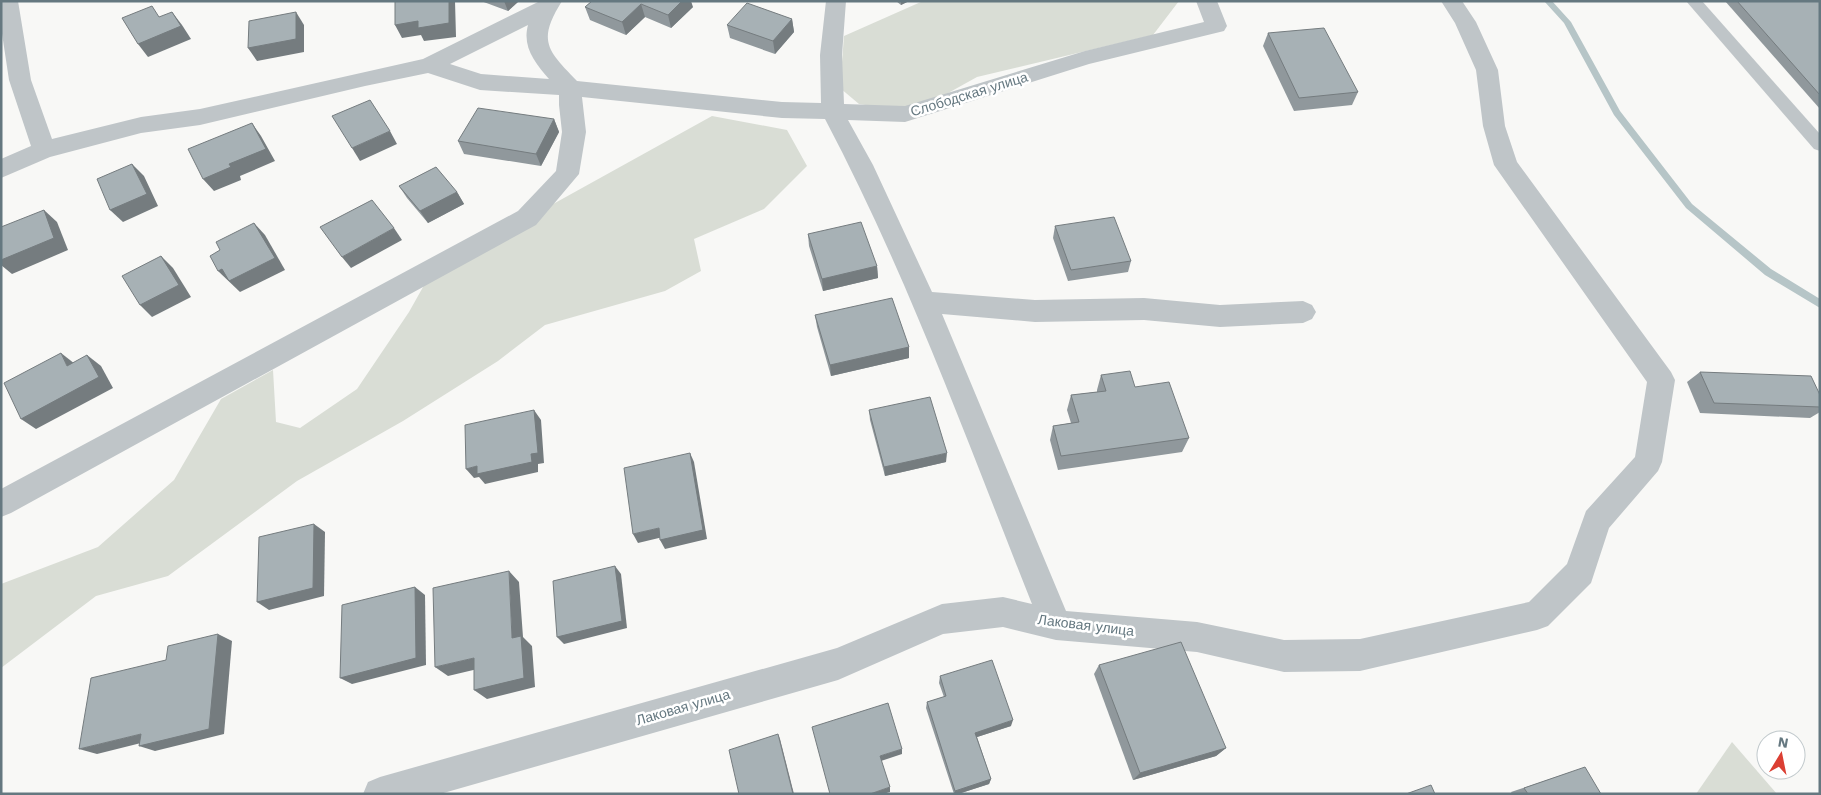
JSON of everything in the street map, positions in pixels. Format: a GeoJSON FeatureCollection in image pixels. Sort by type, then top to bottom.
{"type":"FeatureCollection","features":[{"type":"Feature","properties":{"kind":"street"},"geometry":{"type":"LineString","coordinates":[[8,1],[20,80],[44,150]]}},
{"type":"Feature","properties":{"kind":"street"},"geometry":{"type":"LineString","coordinates":[[836,1],[830,55],[833,113],[861,165],[924,302],[1056,625]]}},
{"type":"Feature","properties":{"kind":"street","name":"Слободская улица"},"geometry":{"type":"LineString","coordinates":[[429,65],[480,82],[571,88],[782,110],[905,114],[1085,58],[1216,26],[1206,1]]}},
{"type":"Feature","properties":{"kind":"street","name":"Лаковая улица"},"geometry":{"type":"LineString","coordinates":[[380,794],[838,664],[942,619],[1003,612],[1056,625],[1197,637],[1284,656],[1360,655],[1537,615],[1580,573],[1596,521],[1648,462],[1661,380],[1506,165],[1494,126],[1487,70],[1465,22],[1451,1]]}},
{"type":"Feature","properties":{"kind":"street"},"geometry":{"type":"LineString","coordinates":[[1,169],[44,150],[141,125],[200,117],[429,65],[548,5]]}},
{"type":"Feature","properties":{"kind":"street"},"geometry":{"type":"LineString","coordinates":[[1,504],[527,218],[568,174],[574,132],[570,105],[571,88],[540,54],[535,34],[548,5]]}},
{"type":"Feature","properties":{"kind":"street"},"geometry":{"type":"LineString","coordinates":[[924,302],[1035,311],[1144,309],[1220,316],[1303,312]]}},
{"type":"Feature","properties":{"kind":"lane"},"geometry":{"type":"LineString","coordinates":[[1693,1],[1820,145]]}},
{"type":"Feature","properties":{"kind":"shaded area"},"geometry":{"type":"Polygon","coordinates":[[[923,1],[1179,1],[1153,35],[977,77],[914,112],[859,104],[840,88],[844,36],[923,1]]]}},
{"type":"Feature","properties":{"kind":"shaded area"},"geometry":{"type":"Polygon","coordinates":[[[712,116],[787,130],[807,166],[764,209],[694,239],[701,271],[665,291],[545,325],[498,361],[403,421],[297,481],[168,576],[96,596],[1,668],[1,584],[98,547],[174,480],[221,399],[273,370],[276,422],[300,428],[357,389],[409,312],[432,271],[712,116]]]}},
{"type":"Feature","properties":{"kind":"shaded area"},"geometry":{"type":"Polygon","coordinates":[[[1732,742],[1756,770],[1756,780],[1765,780],[1777,794],[1696,794],[1732,742]]]}},
{"type":"Feature","properties":{"kind":"building"},"geometry":{"type":"Polygon","coordinates":[[[395,1],[449,1],[449,23],[418,28],[418,21],[395,25],[395,1]]]}},
{"type":"Feature","properties":{"kind":"building"},"geometry":{"type":"Polygon","coordinates":[[[592,1],[682,1],[668,15],[641,4],[622,22],[585,7],[592,1]]]}},
{"type":"Feature","properties":{"kind":"building"},"geometry":{"type":"Polygon","coordinates":[[[1737,1],[1820,1],[1820,95],[1737,1]]]}},
{"type":"Feature","properties":{"kind":"building"},"geometry":{"type":"Polygon","coordinates":[[[747,3],[792,19],[773,41],[727,25],[747,3]]]}},
{"type":"Feature","properties":{"kind":"building"},"geometry":{"type":"Polygon","coordinates":[[[152,6],[159,17],[172,12],[181,26],[138,44],[122,18],[152,6]]]}},
{"type":"Feature","properties":{"kind":"building"},"geometry":{"type":"Polygon","coordinates":[[[296,12],[296,39],[248,48],[249,21],[296,12]]]}},
{"type":"Feature","properties":{"kind":"building"},"geometry":{"type":"Polygon","coordinates":[[[1324,28],[1358,92],[1299,98],[1268,33],[1324,28]]]}},
{"type":"Feature","properties":{"kind":"building"},"geometry":{"type":"Polygon","coordinates":[[[370,100],[390,131],[352,148],[332,116],[370,100]]]}},
{"type":"Feature","properties":{"kind":"building"},"geometry":{"type":"Polygon","coordinates":[[[478,108],[554,119],[536,154],[458,141],[478,108]]]}},
{"type":"Feature","properties":{"kind":"building"},"geometry":{"type":"Polygon","coordinates":[[[252,123],[266,149],[229,164],[231,167],[203,179],[188,149],[252,123]]]}},
{"type":"Feature","properties":{"kind":"building"},"geometry":{"type":"Polygon","coordinates":[[[132,164],[147,194],[110,210],[97,179],[132,164]]]}},
{"type":"Feature","properties":{"kind":"building"},"geometry":{"type":"Polygon","coordinates":[[[436,167],[457,192],[420,211],[399,186],[436,167]]]}},
{"type":"Feature","properties":{"kind":"building"},"geometry":{"type":"Polygon","coordinates":[[[372,200],[394,228],[342,257],[320,227],[372,200]]]}},
{"type":"Feature","properties":{"kind":"building"},"geometry":{"type":"Polygon","coordinates":[[[44,210],[54,238],[1,260],[1,227],[44,210]]]}},
{"type":"Feature","properties":{"kind":"building"},"geometry":{"type":"Polygon","coordinates":[[[1114,217],[1131,261],[1071,270],[1055,226],[1114,217]]]}},
{"type":"Feature","properties":{"kind":"building"},"geometry":{"type":"Polygon","coordinates":[[[861,222],[877,266],[822,279],[808,234],[861,222]]]}},
{"type":"Feature","properties":{"kind":"building"},"geometry":{"type":"Polygon","coordinates":[[[254,223],[275,258],[229,281],[222,269],[218,271],[210,256],[220,250],[216,242],[254,223]]]}},
{"type":"Feature","properties":{"kind":"building"},"geometry":{"type":"Polygon","coordinates":[[[161,256],[179,285],[140,305],[122,276],[161,256]]]}},
{"type":"Feature","properties":{"kind":"building"},"geometry":{"type":"Polygon","coordinates":[[[892,298],[909,347],[830,365],[815,315],[892,298]]]}},
{"type":"Feature","properties":{"kind":"building"},"geometry":{"type":"Polygon","coordinates":[[[61,353],[67,366],[87,355],[99,377],[21,419],[4,383],[61,353]]]}},
{"type":"Feature","properties":{"kind":"building"},"geometry":{"type":"Polygon","coordinates":[[[1130,371],[1135,387],[1169,382],[1189,438],[1061,456],[1053,426],[1079,422],[1071,395],[1106,391],[1101,375],[1130,371]]]}},
{"type":"Feature","properties":{"kind":"building"},"geometry":{"type":"Polygon","coordinates":[[[1700,372],[1811,376],[1820,395],[1820,407],[1714,403],[1700,372]]]}},
{"type":"Feature","properties":{"kind":"building"},"geometry":{"type":"Polygon","coordinates":[[[930,397],[947,453],[884,467],[869,410],[930,397]]]}},
{"type":"Feature","properties":{"kind":"building"},"geometry":{"type":"Polygon","coordinates":[[[534,410],[538,453],[531,454],[532,462],[477,474],[477,466],[466,469],[465,425],[534,410]]]}},
{"type":"Feature","properties":{"kind":"building"},"geometry":{"type":"Polygon","coordinates":[[[690,453],[703,530],[660,540],[659,528],[633,534],[624,468],[690,453]]]}},
{"type":"Feature","properties":{"kind":"building"},"geometry":{"type":"Polygon","coordinates":[[[314,524],[313,588],[257,602],[259,537],[314,524]]]}},
{"type":"Feature","properties":{"kind":"building"},"geometry":{"type":"Polygon","coordinates":[[[615,566],[622,621],[557,637],[553,581],[615,566]]]}},
{"type":"Feature","properties":{"kind":"building"},"geometry":{"type":"Polygon","coordinates":[[[509,571],[512,638],[521,636],[524,678],[474,690],[474,658],[435,667],[433,588],[509,571]]]}},
{"type":"Feature","properties":{"kind":"building"},"geometry":{"type":"Polygon","coordinates":[[[415,587],[416,658],[340,678],[342,605],[415,587]]]}},
{"type":"Feature","properties":{"kind":"building"},"geometry":{"type":"Polygon","coordinates":[[[218,634],[209,729],[139,746],[141,734],[79,749],[91,678],[166,660],[168,646],[218,634]]]}},
{"type":"Feature","properties":{"kind":"building"},"geometry":{"type":"Polygon","coordinates":[[[1181,642],[1226,748],[1140,773],[1099,665],[1181,642]]]}},
{"type":"Feature","properties":{"kind":"building"},"geometry":{"type":"Polygon","coordinates":[[[992,660],[1013,720],[975,733],[991,779],[955,791],[927,702],[946,696],[940,676],[992,660]]]}},
{"type":"Feature","properties":{"kind":"building"},"geometry":{"type":"Polygon","coordinates":[[[888,703],[902,749],[880,756],[890,787],[870,794],[830,794],[812,727],[888,703]]]}},
{"type":"Feature","properties":{"kind":"building"},"geometry":{"type":"Polygon","coordinates":[[[778,734],[793,794],[739,794],[729,750],[778,734]]]}},
{"type":"Feature","properties":{"kind":"building"},"geometry":{"type":"Polygon","coordinates":[[[1585,767],[1601,794],[1528,794],[1524,788],[1585,767]]]}},
{"type":"Feature","properties":{"kind":"building"},"geometry":{"type":"Polygon","coordinates":[[[1431,785],[1435,794],[1406,794],[1431,785]]]}},
{"type":"Feature","properties":{"kind":"waterway"},"geometry":{"type":"LineString","coordinates":[[1548,1],[1567,22],[1617,113],[1689,206],[1768,272],[1820,304]]}}]}
